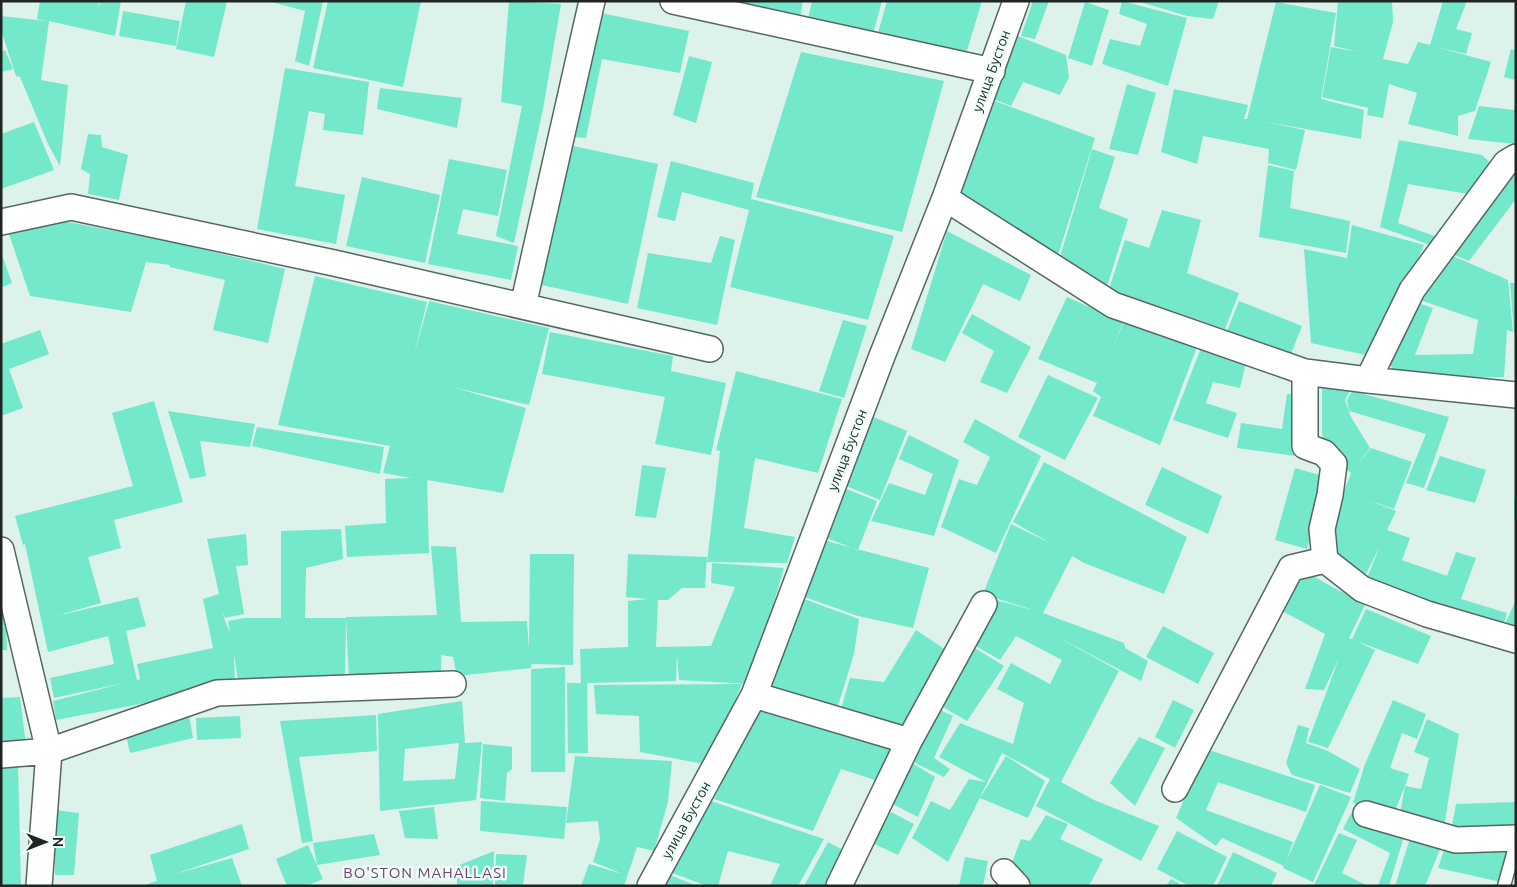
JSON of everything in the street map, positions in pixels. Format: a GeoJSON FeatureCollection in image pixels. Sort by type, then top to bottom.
{"type":"FeatureCollection","features":[{"type":"Feature","properties":{"kind":"street"},"geometry":{"type":"LineString","coordinates":[[523,306],[592,1]]}},
{"type":"Feature","properties":{"kind":"street"},"geometry":{"type":"LineString","coordinates":[[673,1],[992,71]]}},
{"type":"Feature","properties":{"kind":"street","name":"улица Бустон"},"geometry":{"type":"LineString","coordinates":[[650,886],[754,695],[882,356],[945,198],[1016,1]]}},
{"type":"Feature","properties":{"kind":"street"},"geometry":{"type":"LineString","coordinates":[[1368,380],[1412,290],[1506,163],[1516,157]]}},
{"type":"Feature","properties":{"kind":"street"},"geometry":{"type":"LineString","coordinates":[[945,198],[1113,305],[1305,372],[1516,395]]}},
{"type":"Feature","properties":{"kind":"street"},"geometry":{"type":"LineString","coordinates":[[1,222],[71,207],[710,348]]}},
{"type":"Feature","properties":{"kind":"street"},"geometry":{"type":"LineString","coordinates":[[1305,372],[1305,446],[1324,452],[1334,464],[1330,495],[1322,529],[1325,560],[1362,589],[1427,614],[1516,640]]}},
{"type":"Feature","properties":{"kind":"street"},"geometry":{"type":"LineString","coordinates":[[1,550],[49,751],[39,886]]}},
{"type":"Feature","properties":{"kind":"street"},"geometry":{"type":"LineString","coordinates":[[1175,789],[1291,568],[1325,560]]}},
{"type":"Feature","properties":{"kind":"street"},"geometry":{"type":"LineString","coordinates":[[839,886],[909,741],[984,604]]}},
{"type":"Feature","properties":{"kind":"street"},"geometry":{"type":"LineString","coordinates":[[1,754],[49,751],[217,693],[453,684]]}},
{"type":"Feature","properties":{"kind":"street"},"geometry":{"type":"LineString","coordinates":[[754,695],[909,741]]}},
{"type":"Feature","properties":{"kind":"street"},"geometry":{"type":"LineString","coordinates":[[1366,814],[1456,840],[1516,838]]}},
{"type":"Feature","properties":{"kind":"lane"},"geometry":{"type":"LineString","coordinates":[[1504,886],[1516,843]]}},
{"type":"Feature","properties":{"kind":"building"},"geometry":{"type":"Polygon","coordinates":[[[40,1],[99,1],[98,10],[100,1],[121,1],[115,36],[49,21],[41,80],[68,85],[60,166],[48,144],[20,77],[16,76],[1,30],[1,16],[46,21],[37,19],[40,1]]]}},
{"type":"Feature","properties":{"kind":"building"},"geometry":{"type":"Polygon","coordinates":[[[186,1],[227,1],[214,57],[176,49],[186,1]]]}},
{"type":"Feature","properties":{"kind":"building"},"geometry":{"type":"Polygon","coordinates":[[[268,1],[323,1],[309,66],[295,61],[305,11],[268,1]]]}},
{"type":"Feature","properties":{"kind":"building"},"geometry":{"type":"Polygon","coordinates":[[[328,1],[421,1],[403,87],[313,68],[328,1]]]}},
{"type":"Feature","properties":{"kind":"building"},"geometry":{"type":"Polygon","coordinates":[[[509,1],[561,4],[543,109],[514,243],[496,236],[522,106],[501,102],[509,1]]]}},
{"type":"Feature","properties":{"kind":"building"},"geometry":{"type":"Polygon","coordinates":[[[699,1],[803,1],[799,23],[699,1]]]}},
{"type":"Feature","properties":{"kind":"building"},"geometry":{"type":"Polygon","coordinates":[[[812,1],[882,1],[871,41],[806,28],[812,1]]]}},
{"type":"Feature","properties":{"kind":"building"},"geometry":{"type":"Polygon","coordinates":[[[887,1],[982,1],[966,54],[878,33],[887,1]]]}},
{"type":"Feature","properties":{"kind":"building"},"geometry":{"type":"Polygon","coordinates":[[[1033,1],[1049,1],[1035,39],[1021,36],[1033,1]]]}},
{"type":"Feature","properties":{"kind":"building"},"geometry":{"type":"Polygon","coordinates":[[[1122,1],[1187,18],[1168,86],[1102,64],[1110,39],[1140,46],[1147,24],[1119,14],[1122,1]]]}},
{"type":"Feature","properties":{"kind":"building"},"geometry":{"type":"Polygon","coordinates":[[[1137,1],[1219,1],[1213,19],[1187,16],[1137,1]]]}},
{"type":"Feature","properties":{"kind":"building"},"geometry":{"type":"Polygon","coordinates":[[[1338,1],[1392,1],[1393,22],[1383,59],[1408,64],[1418,42],[1430,45],[1443,1],[1467,1],[1456,29],[1472,33],[1466,54],[1433,46],[1491,62],[1475,111],[1458,116],[1458,136],[1408,124],[1417,93],[1389,84],[1383,118],[1367,115],[1368,108],[1322,97],[1331,47],[1358,52],[1334,46],[1338,1]]]}},
{"type":"Feature","properties":{"kind":"building"},"geometry":{"type":"Polygon","coordinates":[[[1085,2],[1109,10],[1092,66],[1068,58],[1085,2]]]}},
{"type":"Feature","properties":{"kind":"building"},"geometry":{"type":"Polygon","coordinates":[[[1276,2],[1336,13],[1321,99],[1364,110],[1361,139],[1267,122],[1305,130],[1296,170],[1268,163],[1269,149],[1203,136],[1197,164],[1161,152],[1174,89],[1248,105],[1244,119],[1247,119],[1276,2]]]}},
{"type":"Feature","properties":{"kind":"building"},"geometry":{"type":"Polygon","coordinates":[[[123,11],[180,21],[176,46],[119,36],[123,11]]]}},
{"type":"Feature","properties":{"kind":"building"},"geometry":{"type":"Polygon","coordinates":[[[591,11],[689,31],[680,73],[602,59],[586,138],[564,136],[591,11]]]}},
{"type":"Feature","properties":{"kind":"building"},"geometry":{"type":"Polygon","coordinates":[[[1013,34],[1066,55],[1069,77],[1060,95],[1023,82],[1011,106],[993,99],[1013,34]]]}},
{"type":"Feature","properties":{"kind":"building"},"geometry":{"type":"Polygon","coordinates":[[[1511,49],[1516,51],[1516,80],[1504,77],[1511,49]]]}},
{"type":"Feature","properties":{"kind":"building"},"geometry":{"type":"Polygon","coordinates":[[[5,50],[13,69],[1,72],[1,52],[5,50]]]}},
{"type":"Feature","properties":{"kind":"building"},"geometry":{"type":"Polygon","coordinates":[[[801,52],[944,81],[902,232],[756,197],[801,52]]]}},
{"type":"Feature","properties":{"kind":"building"},"geometry":{"type":"Polygon","coordinates":[[[689,56],[712,62],[696,123],[673,115],[689,56]]]}},
{"type":"Feature","properties":{"kind":"building"},"geometry":{"type":"Polygon","coordinates":[[[285,68],[369,82],[363,135],[323,130],[325,114],[309,111],[295,186],[345,195],[336,244],[257,229],[285,68]]]}},
{"type":"Feature","properties":{"kind":"building"},"geometry":{"type":"Polygon","coordinates":[[[1127,84],[1156,93],[1138,155],[1109,149],[1127,84]]]}},
{"type":"Feature","properties":{"kind":"building"},"geometry":{"type":"Polygon","coordinates":[[[380,88],[462,98],[457,128],[377,109],[380,88]]]}},
{"type":"Feature","properties":{"kind":"building"},"geometry":{"type":"Polygon","coordinates":[[[992,100],[1095,138],[1054,268],[950,217],[992,100]]]}},
{"type":"Feature","properties":{"kind":"building"},"geometry":{"type":"Polygon","coordinates":[[[1515,104],[1516,144],[1468,139],[1479,106],[1514,110],[1515,104]]]}},
{"type":"Feature","properties":{"kind":"building"},"geometry":{"type":"Polygon","coordinates":[[[34,122],[54,170],[1,189],[1,134],[34,122]]]}},
{"type":"Feature","properties":{"kind":"building"},"geometry":{"type":"Polygon","coordinates":[[[88,134],[101,135],[102,147],[128,155],[119,200],[88,194],[90,174],[81,169],[88,134]]]}},
{"type":"Feature","properties":{"kind":"building"},"geometry":{"type":"Polygon","coordinates":[[[1399,140],[1482,155],[1498,170],[1474,195],[1408,184],[1398,223],[1440,238],[1433,246],[1380,227],[1399,140]]]}},
{"type":"Feature","properties":{"kind":"building"},"geometry":{"type":"Polygon","coordinates":[[[564,144],[658,164],[628,304],[533,283],[564,144]]]}},
{"type":"Feature","properties":{"kind":"building"},"geometry":{"type":"Polygon","coordinates":[[[1092,149],[1115,157],[1099,208],[1128,219],[1106,290],[1055,274],[1092,149]]]}},
{"type":"Feature","properties":{"kind":"building"},"geometry":{"type":"Polygon","coordinates":[[[449,159],[507,170],[498,216],[463,209],[457,234],[518,246],[511,280],[428,264],[449,159]]]}},
{"type":"Feature","properties":{"kind":"building"},"geometry":{"type":"Polygon","coordinates":[[[671,161],[754,183],[751,199],[894,236],[868,320],[730,287],[749,210],[682,192],[675,221],[657,217],[671,161]]]}},
{"type":"Feature","properties":{"kind":"building"},"geometry":{"type":"Polygon","coordinates":[[[1268,165],[1294,171],[1290,208],[1350,221],[1346,253],[1259,237],[1268,165]]]}},
{"type":"Feature","properties":{"kind":"building"},"geometry":{"type":"Polygon","coordinates":[[[1516,170],[1516,199],[1469,261],[1445,251],[1516,170]]]}},
{"type":"Feature","properties":{"kind":"building"},"geometry":{"type":"Polygon","coordinates":[[[362,177],[440,195],[425,263],[346,246],[362,177]]]}},
{"type":"Feature","properties":{"kind":"building"},"geometry":{"type":"Polygon","coordinates":[[[1162,210],[1201,220],[1187,273],[1239,293],[1225,329],[1109,289],[1125,240],[1149,248],[1162,210]]]}},
{"type":"Feature","properties":{"kind":"building"},"geometry":{"type":"Polygon","coordinates":[[[58,220],[176,243],[285,269],[268,343],[213,330],[225,280],[170,267],[170,265],[146,262],[131,312],[30,296],[8,231],[58,220]]]}},
{"type":"Feature","properties":{"kind":"building"},"geometry":{"type":"Polygon","coordinates":[[[1352,225],[1424,245],[1375,357],[1311,343],[1304,249],[1347,258],[1352,225]]]}},
{"type":"Feature","properties":{"kind":"building"},"geometry":{"type":"Polygon","coordinates":[[[947,231],[1031,275],[1020,301],[983,284],[945,362],[911,349],[947,231]]]}},
{"type":"Feature","properties":{"kind":"building"},"geometry":{"type":"Polygon","coordinates":[[[720,236],[735,240],[717,325],[637,308],[648,253],[711,263],[720,236]]]}},
{"type":"Feature","properties":{"kind":"building"},"geometry":{"type":"Polygon","coordinates":[[[1,252],[12,283],[1,288],[1,252]]]}},
{"type":"Feature","properties":{"kind":"building"},"geometry":{"type":"Polygon","coordinates":[[[1444,252],[1508,280],[1513,332],[1507,330],[1504,377],[1398,379],[1386,357],[1412,301],[1433,308],[1415,355],[1473,354],[1478,320],[1411,297],[1444,252]]]}},
{"type":"Feature","properties":{"kind":"building"},"geometry":{"type":"Polygon","coordinates":[[[315,276],[427,302],[414,355],[429,301],[549,328],[529,405],[452,387],[526,408],[503,493],[427,480],[429,553],[347,557],[345,526],[386,523],[385,479],[411,478],[383,473],[390,446],[278,425],[315,276]]]}},
{"type":"Feature","properties":{"kind":"building"},"geometry":{"type":"Polygon","coordinates":[[[1510,283],[1516,283],[1516,334],[1514,334],[1510,283]]]}},
{"type":"Feature","properties":{"kind":"building"},"geometry":{"type":"Polygon","coordinates":[[[1067,297],[1123,322],[1112,349],[1125,319],[1197,347],[1160,445],[1093,416],[1101,397],[1093,391],[1097,383],[1038,359],[1067,297]]]}},
{"type":"Feature","properties":{"kind":"building"},"geometry":{"type":"Polygon","coordinates":[[[1239,301],[1302,326],[1290,356],[1227,331],[1239,301]]]}},
{"type":"Feature","properties":{"kind":"building"},"geometry":{"type":"Polygon","coordinates":[[[972,314],[1031,347],[1007,393],[980,382],[994,351],[962,333],[972,314]]]}},
{"type":"Feature","properties":{"kind":"building"},"geometry":{"type":"Polygon","coordinates":[[[843,320],[867,326],[844,398],[819,391],[843,320]]]}},
{"type":"Feature","properties":{"kind":"building"},"geometry":{"type":"Polygon","coordinates":[[[40,330],[49,354],[9,369],[23,408],[1,416],[1,344],[40,330]]]}},
{"type":"Feature","properties":{"kind":"building"},"geometry":{"type":"Polygon","coordinates":[[[550,332],[673,356],[671,371],[726,383],[711,455],[655,444],[665,397],[542,374],[550,332]]]}},
{"type":"Feature","properties":{"kind":"building"},"geometry":{"type":"Polygon","coordinates":[[[1201,348],[1246,362],[1240,388],[1213,382],[1206,403],[1237,413],[1228,438],[1173,420],[1201,348]]]}},
{"type":"Feature","properties":{"kind":"building"},"geometry":{"type":"Polygon","coordinates":[[[736,371],[842,399],[818,473],[755,458],[744,528],[795,537],[787,563],[707,562],[720,451],[716,450],[736,371]]]}},
{"type":"Feature","properties":{"kind":"building"},"geometry":{"type":"Polygon","coordinates":[[[1048,375],[1098,398],[1065,460],[1018,437],[1048,375]]]}},
{"type":"Feature","properties":{"kind":"building"},"geometry":{"type":"Polygon","coordinates":[[[1322,385],[1350,391],[1345,400],[1351,417],[1370,448],[1357,465],[1371,448],[1412,462],[1394,509],[1368,500],[1396,511],[1387,530],[1410,538],[1402,560],[1447,576],[1456,552],[1476,558],[1461,599],[1507,613],[1502,630],[1365,583],[1380,546],[1366,574],[1324,544],[1351,473],[1326,455],[1322,433],[1322,385]]]}},
{"type":"Feature","properties":{"kind":"building"},"geometry":{"type":"Polygon","coordinates":[[[1352,391],[1449,417],[1424,488],[1406,483],[1426,434],[1349,411],[1347,400],[1352,391]]]}},
{"type":"Feature","properties":{"kind":"building"},"geometry":{"type":"Polygon","coordinates":[[[1287,394],[1301,395],[1296,456],[1237,448],[1241,423],[1282,429],[1287,394]]]}},
{"type":"Feature","properties":{"kind":"building"},"geometry":{"type":"Polygon","coordinates":[[[154,401],[183,502],[114,520],[121,548],[88,557],[101,603],[56,616],[138,597],[146,626],[126,631],[137,680],[140,679],[137,664],[213,648],[203,599],[219,594],[207,539],[246,534],[248,565],[236,566],[244,614],[225,618],[223,612],[224,618],[230,633],[228,621],[244,618],[281,618],[281,531],[341,529],[343,559],[306,568],[305,618],[346,618],[345,682],[239,687],[234,654],[235,686],[56,720],[53,701],[124,683],[54,698],[50,678],[114,664],[108,636],[48,652],[25,544],[23,545],[15,516],[133,486],[112,413],[154,401]]]}},
{"type":"Feature","properties":{"kind":"building"},"geometry":{"type":"Polygon","coordinates":[[[168,411],[255,424],[250,447],[200,441],[206,476],[190,479],[168,411]]]}},
{"type":"Feature","properties":{"kind":"building"},"geometry":{"type":"Polygon","coordinates":[[[866,414],[907,431],[880,500],[839,483],[866,414]]]}},
{"type":"Feature","properties":{"kind":"building"},"geometry":{"type":"Polygon","coordinates":[[[975,419],[1041,456],[996,553],[941,527],[959,479],[977,485],[990,457],[963,442],[975,419]]]}},
{"type":"Feature","properties":{"kind":"building"},"geometry":{"type":"Polygon","coordinates":[[[257,427],[384,447],[380,474],[252,446],[257,427]]]}},
{"type":"Feature","properties":{"kind":"building"},"geometry":{"type":"Polygon","coordinates":[[[909,435],[959,460],[934,536],[871,521],[889,483],[925,495],[933,474],[899,459],[909,435]]]}},
{"type":"Feature","properties":{"kind":"building"},"geometry":{"type":"Polygon","coordinates":[[[1440,456],[1486,470],[1475,503],[1426,490],[1440,456]]]}},
{"type":"Feature","properties":{"kind":"building"},"geometry":{"type":"Polygon","coordinates":[[[1044,462],[1187,537],[1164,594],[1084,563],[1072,556],[1043,613],[1124,643],[1125,648],[1148,661],[1141,681],[1054,635],[1119,671],[1061,782],[1094,800],[1159,826],[1141,861],[1036,806],[1050,779],[1002,753],[948,862],[912,838],[931,801],[950,810],[969,779],[986,782],[939,757],[960,723],[1013,744],[1024,703],[997,689],[1011,663],[1050,684],[1062,660],[1016,636],[1000,660],[972,644],[992,599],[1036,611],[983,594],[1011,524],[1052,544],[1013,522],[1044,462]]]}},
{"type":"Feature","properties":{"kind":"building"},"geometry":{"type":"Polygon","coordinates":[[[642,465],[666,468],[656,518],[635,516],[642,465]]]}},
{"type":"Feature","properties":{"kind":"building"},"geometry":{"type":"Polygon","coordinates":[[[1162,467],[1222,496],[1208,534],[1145,505],[1162,467]]]}},
{"type":"Feature","properties":{"kind":"building"},"geometry":{"type":"Polygon","coordinates":[[[1295,468],[1327,477],[1307,549],[1275,540],[1295,468]]]}},
{"type":"Feature","properties":{"kind":"building"},"geometry":{"type":"Polygon","coordinates":[[[839,486],[877,501],[858,550],[821,536],[839,486]]]}},
{"type":"Feature","properties":{"kind":"building"},"geometry":{"type":"Polygon","coordinates":[[[1514,499],[1516,499],[1516,520],[1514,520],[1514,499]]]}},
{"type":"Feature","properties":{"kind":"building"},"geometry":{"type":"Polygon","coordinates":[[[819,539],[929,568],[913,628],[858,616],[802,596],[819,539]]]}},
{"type":"Feature","properties":{"kind":"building"},"geometry":{"type":"Polygon","coordinates":[[[431,546],[456,547],[461,622],[527,621],[529,649],[530,554],[574,554],[573,665],[531,664],[531,668],[457,676],[453,657],[441,655],[441,681],[349,682],[346,617],[437,615],[431,546]]]}},
{"type":"Feature","properties":{"kind":"building"},"geometry":{"type":"Polygon","coordinates":[[[628,554],[707,557],[705,588],[682,588],[668,600],[658,600],[656,647],[711,646],[735,587],[711,583],[712,563],[784,568],[750,684],[679,680],[677,653],[676,681],[587,683],[588,753],[568,753],[567,683],[581,683],[580,649],[628,647],[628,601],[647,599],[626,597],[628,554]]]}},
{"type":"Feature","properties":{"kind":"building"},"geometry":{"type":"Polygon","coordinates":[[[1304,571],[1365,605],[1349,638],[1352,639],[1366,609],[1431,636],[1418,664],[1356,641],[1375,650],[1328,748],[1308,742],[1339,658],[1324,690],[1305,689],[1325,634],[1284,612],[1304,571]]]}},
{"type":"Feature","properties":{"kind":"building"},"geometry":{"type":"Polygon","coordinates":[[[801,598],[859,619],[854,654],[837,709],[767,687],[801,598]]]}},
{"type":"Feature","properties":{"kind":"building"},"geometry":{"type":"Polygon","coordinates":[[[1516,600],[1516,632],[1503,628],[1516,600]]]}},
{"type":"Feature","properties":{"kind":"building"},"geometry":{"type":"Polygon","coordinates":[[[1,602],[5,603],[7,650],[1,650],[1,602]]]}},
{"type":"Feature","properties":{"kind":"building"},"geometry":{"type":"Polygon","coordinates":[[[1163,626],[1214,653],[1198,684],[1146,657],[1163,626]]]}},
{"type":"Feature","properties":{"kind":"building"},"geometry":{"type":"Polygon","coordinates":[[[916,630],[949,652],[903,734],[841,709],[850,678],[884,682],[916,630]]]}},
{"type":"Feature","properties":{"kind":"building"},"geometry":{"type":"Polygon","coordinates":[[[975,648],[1004,666],[967,721],[941,706],[975,648]]]}},
{"type":"Feature","properties":{"kind":"building"},"geometry":{"type":"Polygon","coordinates":[[[565,667],[565,772],[531,772],[531,669],[565,667]]]}},
{"type":"Feature","properties":{"kind":"building"},"geometry":{"type":"Polygon","coordinates":[[[742,684],[709,765],[640,752],[639,716],[596,714],[594,685],[742,684]]]}},
{"type":"Feature","properties":{"kind":"building"},"geometry":{"type":"Polygon","coordinates":[[[20,697],[26,745],[1,746],[1,698],[20,697]]]}},
{"type":"Feature","properties":{"kind":"building"},"geometry":{"type":"Polygon","coordinates":[[[1173,700],[1194,710],[1175,748],[1155,737],[1173,700]]]}},
{"type":"Feature","properties":{"kind":"building"},"geometry":{"type":"Polygon","coordinates":[[[1393,700],[1426,714],[1417,739],[1402,733],[1390,768],[1409,774],[1394,813],[1353,803],[1365,764],[1393,700]]]}},
{"type":"Feature","properties":{"kind":"building"},"geometry":{"type":"Polygon","coordinates":[[[462,701],[465,743],[482,742],[476,800],[380,811],[378,714],[462,701]],[[459,743],[405,749],[403,781],[455,779],[459,743]]]}},
{"type":"Feature","properties":{"kind":"building"},"geometry":{"type":"Polygon","coordinates":[[[764,701],[898,743],[881,782],[841,769],[813,831],[714,799],[764,701]]]}},
{"type":"Feature","properties":{"kind":"building"},"geometry":{"type":"Polygon","coordinates":[[[938,709],[953,716],[934,758],[950,769],[944,777],[909,760],[938,709]]]}},
{"type":"Feature","properties":{"kind":"building"},"geometry":{"type":"Polygon","coordinates":[[[189,715],[193,738],[130,753],[124,727],[189,715]]]}},
{"type":"Feature","properties":{"kind":"building"},"geometry":{"type":"Polygon","coordinates":[[[376,715],[377,751],[299,757],[313,841],[302,843],[280,721],[376,715]]]}},
{"type":"Feature","properties":{"kind":"building"},"geometry":{"type":"Polygon","coordinates":[[[240,716],[241,738],[197,740],[196,718],[240,716]]]}},
{"type":"Feature","properties":{"kind":"building"},"geometry":{"type":"Polygon","coordinates":[[[1427,719],[1459,734],[1444,827],[1399,819],[1405,786],[1421,789],[1429,758],[1414,752],[1427,719]]]}},
{"type":"Feature","properties":{"kind":"building"},"geometry":{"type":"Polygon","coordinates":[[[1298,725],[1309,728],[1306,743],[1328,751],[1360,769],[1350,793],[1292,775],[1286,763],[1298,725]]]}},
{"type":"Feature","properties":{"kind":"building"},"geometry":{"type":"Polygon","coordinates":[[[1139,737],[1165,748],[1135,806],[1110,783],[1139,737]]]}},
{"type":"Feature","properties":{"kind":"building"},"geometry":{"type":"Polygon","coordinates":[[[483,744],[512,747],[512,769],[507,773],[505,801],[480,798],[483,744]]]}},
{"type":"Feature","properties":{"kind":"building"},"geometry":{"type":"Polygon","coordinates":[[[1206,749],[1315,785],[1306,812],[1218,782],[1206,810],[1293,842],[1286,862],[1320,785],[1351,797],[1313,882],[1283,868],[1284,866],[1222,838],[1216,846],[1176,818],[1206,749]]]}},
{"type":"Feature","properties":{"kind":"building"},"geometry":{"type":"Polygon","coordinates":[[[575,756],[672,761],[668,802],[654,851],[637,847],[624,886],[581,886],[589,864],[623,874],[593,862],[600,839],[598,821],[566,823],[575,756]]]}},
{"type":"Feature","properties":{"kind":"building"},"geometry":{"type":"Polygon","coordinates":[[[1006,756],[1045,781],[1028,818],[980,798],[1006,756]]]}},
{"type":"Feature","properties":{"kind":"building"},"geometry":{"type":"Polygon","coordinates":[[[904,758],[935,777],[918,817],[883,799],[904,758]]]}},
{"type":"Feature","properties":{"kind":"building"},"geometry":{"type":"Polygon","coordinates":[[[1,763],[18,763],[21,886],[1,886],[1,763]]]}},
{"type":"Feature","properties":{"kind":"building"},"geometry":{"type":"Polygon","coordinates":[[[481,801],[567,807],[564,839],[480,831],[481,801]]]}},
{"type":"Feature","properties":{"kind":"building"},"geometry":{"type":"Polygon","coordinates":[[[711,801],[824,839],[798,886],[770,886],[780,864],[728,851],[718,886],[707,886],[670,872],[711,801]]]}},
{"type":"Feature","properties":{"kind":"building"},"geometry":{"type":"Polygon","coordinates":[[[1516,802],[1516,836],[1450,836],[1456,804],[1516,802]]]}},
{"type":"Feature","properties":{"kind":"building"},"geometry":{"type":"Polygon","coordinates":[[[434,807],[438,839],[405,838],[399,811],[434,807]]]}},
{"type":"Feature","properties":{"kind":"building"},"geometry":{"type":"Polygon","coordinates":[[[55,810],[79,813],[74,875],[55,875],[55,810]]]}},
{"type":"Feature","properties":{"kind":"building"},"geometry":{"type":"Polygon","coordinates":[[[891,812],[914,824],[898,855],[872,843],[891,812]]]}},
{"type":"Feature","properties":{"kind":"building"},"geometry":{"type":"Polygon","coordinates":[[[1351,813],[1405,833],[1389,886],[1378,886],[1390,853],[1343,829],[1351,813]]]}},
{"type":"Feature","properties":{"kind":"building"},"geometry":{"type":"Polygon","coordinates":[[[1046,815],[1068,824],[1060,839],[1103,859],[1089,886],[1035,886],[1008,873],[1021,839],[1030,841],[1046,815]]]}},
{"type":"Feature","properties":{"kind":"building"},"geometry":{"type":"Polygon","coordinates":[[[242,824],[249,849],[175,874],[232,858],[242,886],[142,886],[157,881],[150,855],[242,824]]]}},
{"type":"Feature","properties":{"kind":"building"},"geometry":{"type":"Polygon","coordinates":[[[1177,831],[1227,857],[1213,886],[1189,886],[1157,869],[1177,831]]]}},
{"type":"Feature","properties":{"kind":"building"},"geometry":{"type":"Polygon","coordinates":[[[1412,832],[1443,842],[1425,886],[1395,886],[1412,832]]]}},
{"type":"Feature","properties":{"kind":"building"},"geometry":{"type":"Polygon","coordinates":[[[1339,833],[1357,840],[1342,873],[1368,886],[1314,885],[1339,833]]]}},
{"type":"Feature","properties":{"kind":"building"},"geometry":{"type":"Polygon","coordinates":[[[374,834],[380,855],[317,865],[313,843],[374,834]]]}},
{"type":"Feature","properties":{"kind":"building"},"geometry":{"type":"Polygon","coordinates":[[[828,842],[843,850],[824,886],[804,886],[828,842]]]}},
{"type":"Feature","properties":{"kind":"building"},"geometry":{"type":"Polygon","coordinates":[[[1446,844],[1511,844],[1501,882],[1438,868],[1446,844]]]}},
{"type":"Feature","properties":{"kind":"building"},"geometry":{"type":"Polygon","coordinates":[[[308,845],[323,879],[307,886],[287,886],[276,859],[308,845]]]}},
{"type":"Feature","properties":{"kind":"building"},"geometry":{"type":"Polygon","coordinates":[[[494,851],[493,886],[457,886],[457,866],[494,851]]]}},
{"type":"Feature","properties":{"kind":"building"},"geometry":{"type":"Polygon","coordinates":[[[1233,852],[1277,873],[1271,886],[1217,886],[1233,852]]]}},
{"type":"Feature","properties":{"kind":"building"},"geometry":{"type":"Polygon","coordinates":[[[496,854],[527,855],[523,886],[495,886],[496,854]]]}},
{"type":"Feature","properties":{"kind":"building"},"geometry":{"type":"Polygon","coordinates":[[[965,857],[988,861],[983,886],[959,886],[965,857]]]}},
{"type":"Feature","properties":{"kind":"building"},"geometry":{"type":"Polygon","coordinates":[[[665,873],[697,886],[659,886],[665,873]]]}},
{"type":"Feature","properties":{"kind":"building"},"geometry":{"type":"Polygon","coordinates":[[[1171,879],[1183,886],[1166,886],[1171,879]]]}},
{"type":"Feature","properties":{"kind":"district","name":"BO'STON MAHALLASI"},"geometry":{"type":"Point","coordinates":[425,872]}}]}
